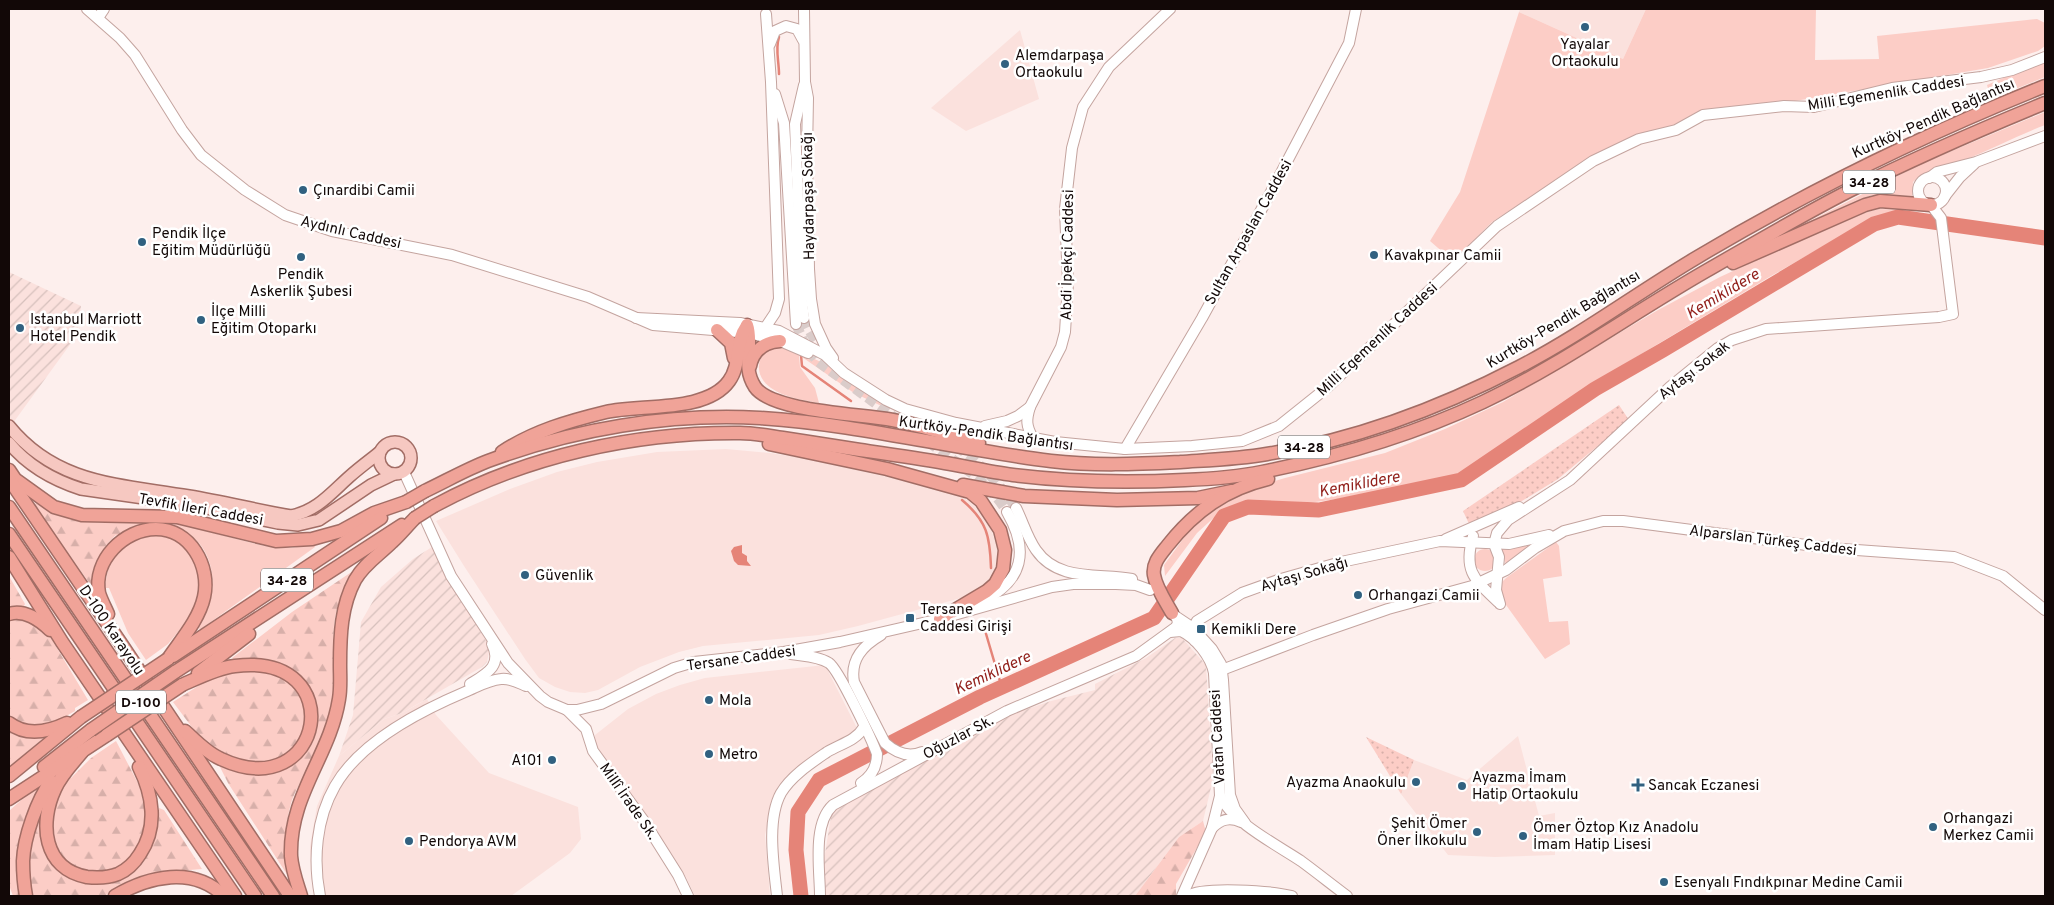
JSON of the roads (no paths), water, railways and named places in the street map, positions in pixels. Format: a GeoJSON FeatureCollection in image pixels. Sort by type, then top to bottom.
{"type":"FeatureCollection","features":[{"type":"Feature","properties":{"kind":"highway","name":"Kurtköy-Pendik Bağlantısı"},"geometry":{"type":"LineString","coordinates":[[168,660],[425,491],[486,462],[532,446],[595,431],[639,423],[706,418],[759,418],[832,425],[905,439],[1054,462],[1126,465],[1219,460],[1265,455],[1318,444],[1396,421],[1434,406],[1522,365],[1698,257],[1862,167],[1976,114],[2045,86]]}},
{"type":"Feature","properties":{"kind":"highway","name":"Kurtköy-Pendik Bağlantısı"},"geometry":{"type":"LineString","coordinates":[[9,795],[91,730],[175,672],[319,580],[383,536],[465,489],[512,470],[553,458],[629,442],[664,437],[752,434],[940,462],[1011,475],[1079,481],[1143,482],[1220,478],[1258,473],[1348,451],[1393,437],[1468,409],[1538,374],[1700,275],[1849,191],[1963,138],[2045,103]]}},
{"type":"Feature","properties":{"kind":"highway"},"geometry":{"type":"LineString","coordinates":[[1700,275],[1750,257],[1797,234],[1865,205],[1880,201],[1931,205]]}},
{"type":"Feature","properties":{"kind":"highway"},"geometry":{"type":"LineString","coordinates":[[718,330],[731,343],[735,370]]}},
{"type":"Feature","properties":{"kind":"highway"},"geometry":{"type":"LineString","coordinates":[[746,330],[747,359],[750,374],[756,388],[776,401],[839,414],[888,419],[1054,462]]}},
{"type":"Feature","properties":{"kind":"highway"},"geometry":{"type":"LineString","coordinates":[[486,462],[518,442],[562,423],[608,412],[705,399],[725,385],[735,370],[746,330]]}},
{"type":"Feature","properties":{"kind":"highway"},"geometry":{"type":"LineString","coordinates":[[750,374],[751,362],[756,351],[769,342],[771,335]]}},
{"type":"Feature","properties":{"kind":"highway"},"geometry":{"type":"LineString","coordinates":[[707,435],[764,443],[1024,496],[1117,500],[1216,496],[1258,481],[1329,464],[1393,437]]}},
{"type":"Feature","properties":{"kind":"highway"},"geometry":{"type":"LineString","coordinates":[[887,469],[970,492],[982,501],[1000,530],[1005,561],[1000,577],[986,591],[940,619]]}},
{"type":"Feature","properties":{"kind":"highway"},"geometry":{"type":"LineString","coordinates":[[9,470],[15,479],[54,507],[82,515],[177,517],[276,541],[312,539],[341,531],[374,513],[406,502]]}},
{"type":"Feature","properties":{"kind":"highway"},"geometry":{"type":"LineString","coordinates":[[9,479],[290,896]]}},
{"type":"Feature","properties":{"kind":"highway"},"geometry":{"type":"LineString","coordinates":[[1175,616],[1153,586],[1156,562],[1181,528],[1206,505],[1232,491]]}},
{"type":"Feature","properties":{"kind":"highway","name":"D-100 Karayolu"},"geometry":{"type":"LineString","coordinates":[[9,507],[273,896]]}},
{"type":"Feature","properties":{"kind":"highway"},"geometry":{"type":"LineString","coordinates":[[301,896],[291,858],[295,812],[308,779],[328,740],[336,717],[340,696],[340,639],[347,597],[356,578],[370,560],[392,542],[415,518]]}},
{"type":"Feature","properties":{"kind":"highway"},"geometry":{"type":"LineString","coordinates":[[120,642],[99,592],[99,579],[106,559],[117,545],[128,536],[140,531],[157,529],[173,533],[187,541],[198,553],[204,569],[206,589],[200,610],[168,660]]}},
{"type":"Feature","properties":{"kind":"highway","name":"D-100 Karayolu"},"geometry":{"type":"LineString","coordinates":[[9,534],[255,896]]}},
{"type":"Feature","properties":{"kind":"highway"},"geometry":{"type":"LineString","coordinates":[[9,557],[62,642],[235,896]]}},
{"type":"Feature","properties":{"kind":"highway"},"geometry":{"type":"LineString","coordinates":[[9,799],[182,686],[319,580]]}},
{"type":"Feature","properties":{"kind":"highway"},"geometry":{"type":"LineString","coordinates":[[9,614],[14,612],[26,614],[42,622],[62,642]]}},
{"type":"Feature","properties":{"kind":"highway","name":"34-28"},"geometry":{"type":"LineString","coordinates":[[9,776],[81,717],[168,660]]}},
{"type":"Feature","properties":{"kind":"highway"},"geometry":{"type":"LineString","coordinates":[[171,720],[212,754],[239,766],[258,769],[276,766],[290,760],[302,747],[310,731],[312,716],[307,696],[296,681],[278,669],[257,664],[233,666],[211,673],[182,686]]}},
{"type":"Feature","properties":{"kind":"highway"},"geometry":{"type":"LineString","coordinates":[[9,723],[18,730],[36,732],[56,728],[81,717]]}},
{"type":"Feature","properties":{"kind":"highway"},"geometry":{"type":"LineString","coordinates":[[82,752],[56,786],[46,817],[46,833],[50,849],[70,871],[81,876],[107,877],[118,874],[130,866],[145,846],[150,835],[152,802],[147,782],[129,740]]}},
{"type":"Feature","properties":{"kind":"highway"},"geometry":{"type":"LineString","coordinates":[[26,896],[23,861],[26,842],[40,798],[55,777],[82,752]]}},
{"type":"Feature","properties":{"kind":"highway"},"geometry":{"type":"LineString","coordinates":[[116,896],[138,884],[173,876],[187,876],[208,884],[224,896]]}},
{"type":"Feature","properties":{"kind":"main road","name":"Tevfik İleri Caddesi"},"geometry":{"type":"LineString","coordinates":[[9,426],[32,450],[60,468],[76,475],[104,482],[162,491],[291,516],[302,514],[328,498],[350,476],[380,452]]}},
{"type":"Feature","properties":{"kind":"main road","name":"Tevfik İleri Caddesi"},"geometry":{"type":"LineString","coordinates":[[9,443],[18,454],[44,473],[63,483],[81,489],[104,494],[192,505],[278,524],[298,525],[320,520],[371,485],[399,473]]}},
{"type":"Feature","properties":{"kind":"main road"},"geometry":{"type":"LineString","coordinates":[[390,443],[398,443],[410,452],[410,463],[399,473],[384,470],[379,461],[380,452],[390,443]]}},
{"type":"Feature","properties":{"kind":"street","name":"Aydınlı Caddesi"},"geometry":{"type":"LineString","coordinates":[[87,9],[101,13],[144,68],[182,130],[201,155],[245,190],[285,215],[332,231],[452,255],[588,297],[653,325],[718,330],[746,330]]}},
{"type":"Feature","properties":{"kind":"street","name":"Abdi İpekçi Caddesi"},"geometry":{"type":"LineString","coordinates":[[1030,407],[1061,347],[1065,332],[1068,283],[1065,208],[1072,148],[1083,107],[1109,67],[1170,9]]}},
{"type":"Feature","properties":{"kind":"street","name":"Sultan Arpaslan Caddesi"},"geometry":{"type":"LineString","coordinates":[[1125,449],[1202,318],[1271,192],[1349,43],[1356,9]]}},
{"type":"Feature","properties":{"kind":"street","name":"Haydarpaşa Sokağı"},"geometry":{"type":"LineString","coordinates":[[804,10],[805,82],[808,98],[809,269],[811,298],[815,324],[820,338],[844,373]]}},
{"type":"Feature","properties":{"kind":"street"},"geometry":{"type":"LineString","coordinates":[[766,14],[771,82],[779,299],[771,335]]}},
{"type":"Feature","properties":{"kind":"street"},"geometry":{"type":"LineString","coordinates":[[769,48],[775,31],[786,26],[797,29],[804,44]]}},
{"type":"Feature","properties":{"kind":"street","name":"Milli Egemenlik Caddesi"},"geometry":{"type":"LineString","coordinates":[[2029,63],[2045,51]]}},
{"type":"Feature","properties":{"kind":"street","name":"Milli Egemenlik Caddesi"},"geometry":{"type":"LineString","coordinates":[[1192,446],[1242,441],[1278,426],[1329,386],[1497,226],[1593,161],[1639,139],[1676,130],[1702,115],[1784,106],[1814,107],[1892,88],[1981,78],[2045,57]]}},
{"type":"Feature","properties":{"kind":"street"},"geometry":{"type":"LineString","coordinates":[[771,82],[784,123],[800,321],[802,302],[795,124],[805,82]]}},
{"type":"Feature","properties":{"kind":"street"},"geometry":{"type":"LineString","coordinates":[[1941,218],[1938,211],[1931,205],[1923,202],[1918,195],[1919,186],[1929,178],[1937,172],[1976,162],[2045,136]]}},
{"type":"Feature","properties":{"kind":"street"},"geometry":{"type":"LineString","coordinates":[[1931,205],[1939,204],[1960,177],[1976,162]]}},
{"type":"Feature","properties":{"kind":"street"},"geometry":{"type":"LineString","coordinates":[[1929,178],[1938,179],[1946,189],[1944,211],[1941,218]]}},
{"type":"Feature","properties":{"kind":"street","name":"Aytaşı Sokak"},"geometry":{"type":"LineString","coordinates":[[1558,489],[1670,387],[1718,348],[1732,340],[1766,329],[1870,320],[1939,317],[1953,314],[1941,218]]}},
{"type":"Feature","properties":{"kind":"street","name":"Aydınlı Caddesi"},"geometry":{"type":"LineString","coordinates":[[636,318],[746,330],[771,335],[806,352],[844,373],[875,394],[905,409],[972,426],[1055,442],[1125,449],[1192,446]]}},
{"type":"Feature","properties":{"kind":"street","name":"Aydınlı Caddesi"},"geometry":{"type":"LineString","coordinates":[[771,335],[785,334],[819,352],[844,373]]}},
{"type":"Feature","properties":{"kind":"street"},"geometry":{"type":"LineString","coordinates":[[972,426],[983,426],[1007,421],[1030,407]]}},
{"type":"Feature","properties":{"kind":"street"},"geometry":{"type":"LineString","coordinates":[[1030,407],[1026,419],[1027,428],[1033,438]]}},
{"type":"Feature","properties":{"kind":"street"},"geometry":{"type":"LineString","coordinates":[[399,473],[451,576],[508,663],[529,687],[548,702],[567,710]]}},
{"type":"Feature","properties":{"kind":"street"},"geometry":{"type":"LineString","coordinates":[[1440,542],[1558,489]]}},
{"type":"Feature","properties":{"kind":"street"},"geometry":{"type":"LineString","coordinates":[[1483,524],[1474,532],[1468,562],[1470,570],[1478,583],[1500,604],[1496,590],[1499,557],[1494,544],[1497,533],[1508,520],[1558,489]]}},
{"type":"Feature","properties":{"kind":"street"},"geometry":{"type":"LineString","coordinates":[[957,614],[1002,591],[1017,570],[1020,547],[1011,510],[1043,559],[1050,565],[1070,573],[1132,579],[1153,586]]}},
{"type":"Feature","properties":{"kind":"street","name":"Alparslan Türkeş Caddesi"},"geometry":{"type":"LineString","coordinates":[[1498,573],[1564,531],[1603,521],[1623,522],[1829,548],[1954,557],[2003,576],[2045,610]]}},
{"type":"Feature","properties":{"kind":"street"},"geometry":{"type":"LineString","coordinates":[[1440,542],[1494,544],[1520,542],[1564,531]]}},
{"type":"Feature","properties":{"kind":"street","name":"Aytaşı Sokağı"},"geometry":{"type":"LineString","coordinates":[[1195,625],[1242,594],[1261,586],[1342,562],[1440,542]]}},
{"type":"Feature","properties":{"kind":"street"},"geometry":{"type":"LineString","coordinates":[[1218,672],[1313,635],[1388,609],[1455,592],[1498,573]]}},
{"type":"Feature","properties":{"kind":"street","name":"Tersane Caddesi"},"geometry":{"type":"LineString","coordinates":[[567,710],[577,710],[601,704],[674,668],[694,662],[784,652],[840,642],[940,619],[1062,585],[1116,584],[1153,586]]}},
{"type":"Feature","properties":{"kind":"street"},"geometry":{"type":"LineString","coordinates":[[1175,616],[1195,625],[1218,657],[1229,788],[1235,809],[1245,823]]}},
{"type":"Feature","properties":{"kind":"street"},"geometry":{"type":"LineString","coordinates":[[1170,632],[1177,626],[1175,616]]}},
{"type":"Feature","properties":{"kind":"street"},"geometry":{"type":"LineString","coordinates":[[320,896],[317,874],[318,834],[328,802],[341,777],[356,759],[378,740],[448,699],[487,673],[493,666],[496,653],[482,624]]}},
{"type":"Feature","properties":{"kind":"street"},"geometry":{"type":"LineString","coordinates":[[1195,625],[1192,635],[1195,642]]}},
{"type":"Feature","properties":{"kind":"street"},"geometry":{"type":"LineString","coordinates":[[838,801],[872,774],[877,762],[854,682],[853,665],[864,647],[891,630]]}},
{"type":"Feature","properties":{"kind":"street","name":"Vatan Caddesi"},"geometry":{"type":"LineString","coordinates":[[1170,632],[1182,631],[1195,642],[1218,672],[1220,796],[1229,810],[1347,896]]}},
{"type":"Feature","properties":{"kind":"street","name":"Oğuzlar Sk."},"geometry":{"type":"LineString","coordinates":[[820,896],[819,841],[821,826],[826,812],[838,801],[1035,698],[1136,656],[1170,632]]}},
{"type":"Feature","properties":{"kind":"street"},"geometry":{"type":"LineString","coordinates":[[784,652],[820,659],[829,663],[835,670],[869,729],[892,749],[907,754],[918,754],[963,734]]}},
{"type":"Feature","properties":{"kind":"street"},"geometry":{"type":"LineString","coordinates":[[448,699],[495,680],[510,679],[529,687]]}},
{"type":"Feature","properties":{"kind":"street","name":"Millî İrade Sk."},"geometry":{"type":"LineString","coordinates":[[567,710],[586,729],[593,751],[644,821],[678,875],[688,896]]}},
{"type":"Feature","properties":{"kind":"street"},"geometry":{"type":"LineString","coordinates":[[776,896],[773,835],[777,805],[782,792],[787,784],[814,761],[869,729]]}},
{"type":"Feature","properties":{"kind":"street"},"geometry":{"type":"LineString","coordinates":[[1182,896],[1212,828],[1220,796]]}},
{"type":"Feature","properties":{"kind":"street"},"geometry":{"type":"LineString","coordinates":[[1212,828],[1224,819],[1236,819],[1245,823]]}},
{"type":"Feature","properties":{"kind":"street"},"geometry":{"type":"LineString","coordinates":[[1194,869],[1196,884],[1203,889],[1216,891]]}},
{"type":"Feature","properties":{"kind":"street"},"geometry":{"type":"LineString","coordinates":[[1328,882],[1334,889],[1334,896]]}},
{"type":"Feature","properties":{"kind":"street"},"geometry":{"type":"LineString","coordinates":[[1187,896],[1200,891],[1274,893],[1292,896]]}},
{"type":"Feature","properties":{"kind":"waterway"},"geometry":{"type":"LineString","coordinates":[[779,37],[777,51],[779,74]]}},
{"type":"Feature","properties":{"kind":"waterway","name":"Kemiklidere"},"geometry":{"type":"LineString","coordinates":[[801,896],[796,850],[798,812],[819,780],[980,697],[1154,618],[1224,516],[1248,507],[1319,510],[1461,480],[1595,389],[1874,224],[1898,217],[2045,238]]}},
{"type":"Feature","properties":{"kind":"waterway"},"geometry":{"type":"LineString","coordinates":[[801,355],[802,366],[851,401]]}},
{"type":"Feature","properties":{"kind":"waterway"},"geometry":{"type":"LineString","coordinates":[[962,500],[977,515],[986,530],[990,547],[991,568]]}},
{"type":"Feature","properties":{"kind":"waterway"},"geometry":{"type":"LineString","coordinates":[[984,627],[1002,688]]}},
{"type":"Feature","properties":{"kind":"tunnel"},"geometry":{"type":"LineString","coordinates":[[804,318],[814,338],[829,355]]}},
{"type":"Feature","properties":{"kind":"tunnel"},"geometry":{"type":"LineString","coordinates":[[796,324],[806,347],[817,361],[970,472],[990,490],[1007,512]]}},
{"type":"Feature","properties":{"kind":"tunnel"},"geometry":{"type":"LineString","coordinates":[[956,446],[989,474],[1016,508]]}},
{"type":"Feature","properties":{"kind":"place","name":"Yayalar Ortaokulu"},"geometry":{"type":"Point","coordinates":[1585,27]}},
{"type":"Feature","properties":{"kind":"place","name":"Alemdarpaşa Ortaokulu"},"geometry":{"type":"Point","coordinates":[1005,64]}},
{"type":"Feature","properties":{"kind":"place","name":"Çınardibi Camii"},"geometry":{"type":"Point","coordinates":[303,190]}},
{"type":"Feature","properties":{"kind":"place","name":"Pendik İlçe Eğitim Müdürlüğü"},"geometry":{"type":"Point","coordinates":[142,242]}},
{"type":"Feature","properties":{"kind":"place","name":"Kavakpınar Camii"},"geometry":{"type":"Point","coordinates":[1374,255]}},
{"type":"Feature","properties":{"kind":"place","name":"Pendik Askerlik Şubesi"},"geometry":{"type":"Point","coordinates":[301,257]}},
{"type":"Feature","properties":{"kind":"place","name":"İlçe Milli Eğitim Otoparkı"},"geometry":{"type":"Point","coordinates":[201,320]}},
{"type":"Feature","properties":{"kind":"place","name":"Istanbul Marriott Hotel Pendik"},"geometry":{"type":"Point","coordinates":[20,328]}},
{"type":"Feature","properties":{"kind":"place","name":"Güvenlik"},"geometry":{"type":"Point","coordinates":[525,575]}},
{"type":"Feature","properties":{"kind":"place","name":"Orhangazi Camii"},"geometry":{"type":"Point","coordinates":[1358,595]}},
{"type":"Feature","properties":{"kind":"place","name":"Tersane Caddesi Girişi"},"geometry":{"type":"Point","coordinates":[910,618]}},
{"type":"Feature","properties":{"kind":"place","name":"Kemikli Dere"},"geometry":{"type":"Point","coordinates":[1201,629]}},
{"type":"Feature","properties":{"kind":"place","name":"Mola"},"geometry":{"type":"Point","coordinates":[709,700]}},
{"type":"Feature","properties":{"kind":"place","name":"Metro"},"geometry":{"type":"Point","coordinates":[709,754]}},
{"type":"Feature","properties":{"kind":"place","name":"A101"},"geometry":{"type":"Point","coordinates":[552,760]}},
{"type":"Feature","properties":{"kind":"place","name":"Ayazma Anaokulu"},"geometry":{"type":"Point","coordinates":[1416,782]}},
{"type":"Feature","properties":{"kind":"place","name":"Sancak Eczanesi"},"geometry":{"type":"Point","coordinates":[1638,785]}},
{"type":"Feature","properties":{"kind":"place","name":"Ayazma İmam Hatip Ortaokulu"},"geometry":{"type":"Point","coordinates":[1462,786]}},
{"type":"Feature","properties":{"kind":"place","name":"Orhangazi Merkez Camii"},"geometry":{"type":"Point","coordinates":[1933,827]}},
{"type":"Feature","properties":{"kind":"place","name":"Şehit Ömer Öner İlkokulu"},"geometry":{"type":"Point","coordinates":[1477,832]}},
{"type":"Feature","properties":{"kind":"place","name":"Ömer Öztop Kız Anadolu İmam Hatip Lisesi"},"geometry":{"type":"Point","coordinates":[1523,836]}},
{"type":"Feature","properties":{"kind":"place","name":"Pendorya AVM"},"geometry":{"type":"Point","coordinates":[409,841]}},
{"type":"Feature","properties":{"kind":"place","name":"Esenyalı Fındıkpınar Medine Camii"},"geometry":{"type":"Point","coordinates":[1664,882]}}]}
